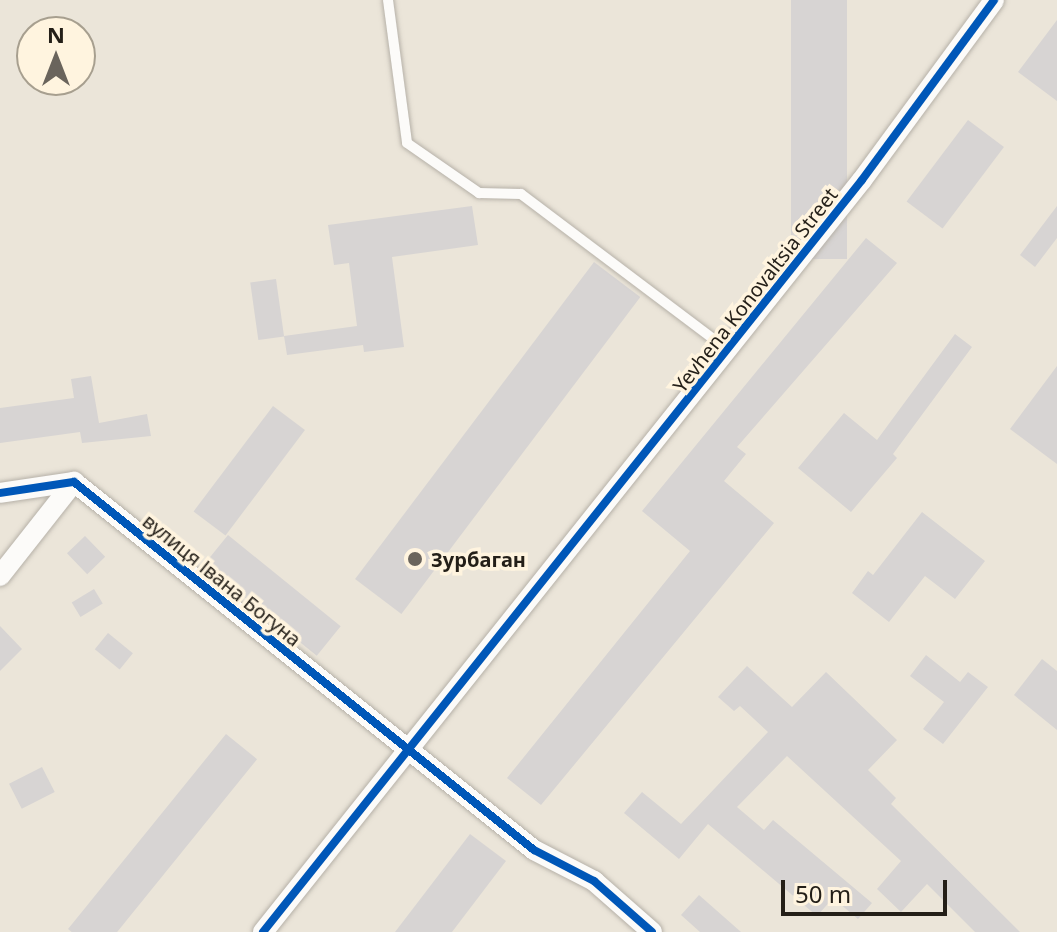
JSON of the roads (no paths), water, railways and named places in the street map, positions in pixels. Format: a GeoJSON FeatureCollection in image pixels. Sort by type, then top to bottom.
{"type":"FeatureCollection","features":[{"type":"Feature","properties":{"kind":"street","name":"Yevhena Konovaltsia Street"},"geometry":{"type":"LineString","coordinates":[[263,932],[728,350],[994,0]]}},
{"type":"Feature","properties":{"kind":"street","name":"вулиця Івана Богуна"},"geometry":{"type":"LineString","coordinates":[[74,482],[534,850],[594,881],[652,932]]}},
{"type":"Feature","properties":{"kind":"street"},"geometry":{"type":"LineString","coordinates":[[0,493],[74,482]]}},
{"type":"Feature","properties":{"kind":"street"},"geometry":{"type":"LineString","coordinates":[[0,576],[74,482]]}},
{"type":"Feature","properties":{"kind":"lane"},"geometry":{"type":"LineString","coordinates":[[388,0],[407,143],[479,193],[521,194],[728,350]]}},
{"type":"Feature","properties":{"kind":"place","name":"Зурбаган"},"geometry":{"type":"Point","coordinates":[415,559]}}]}
